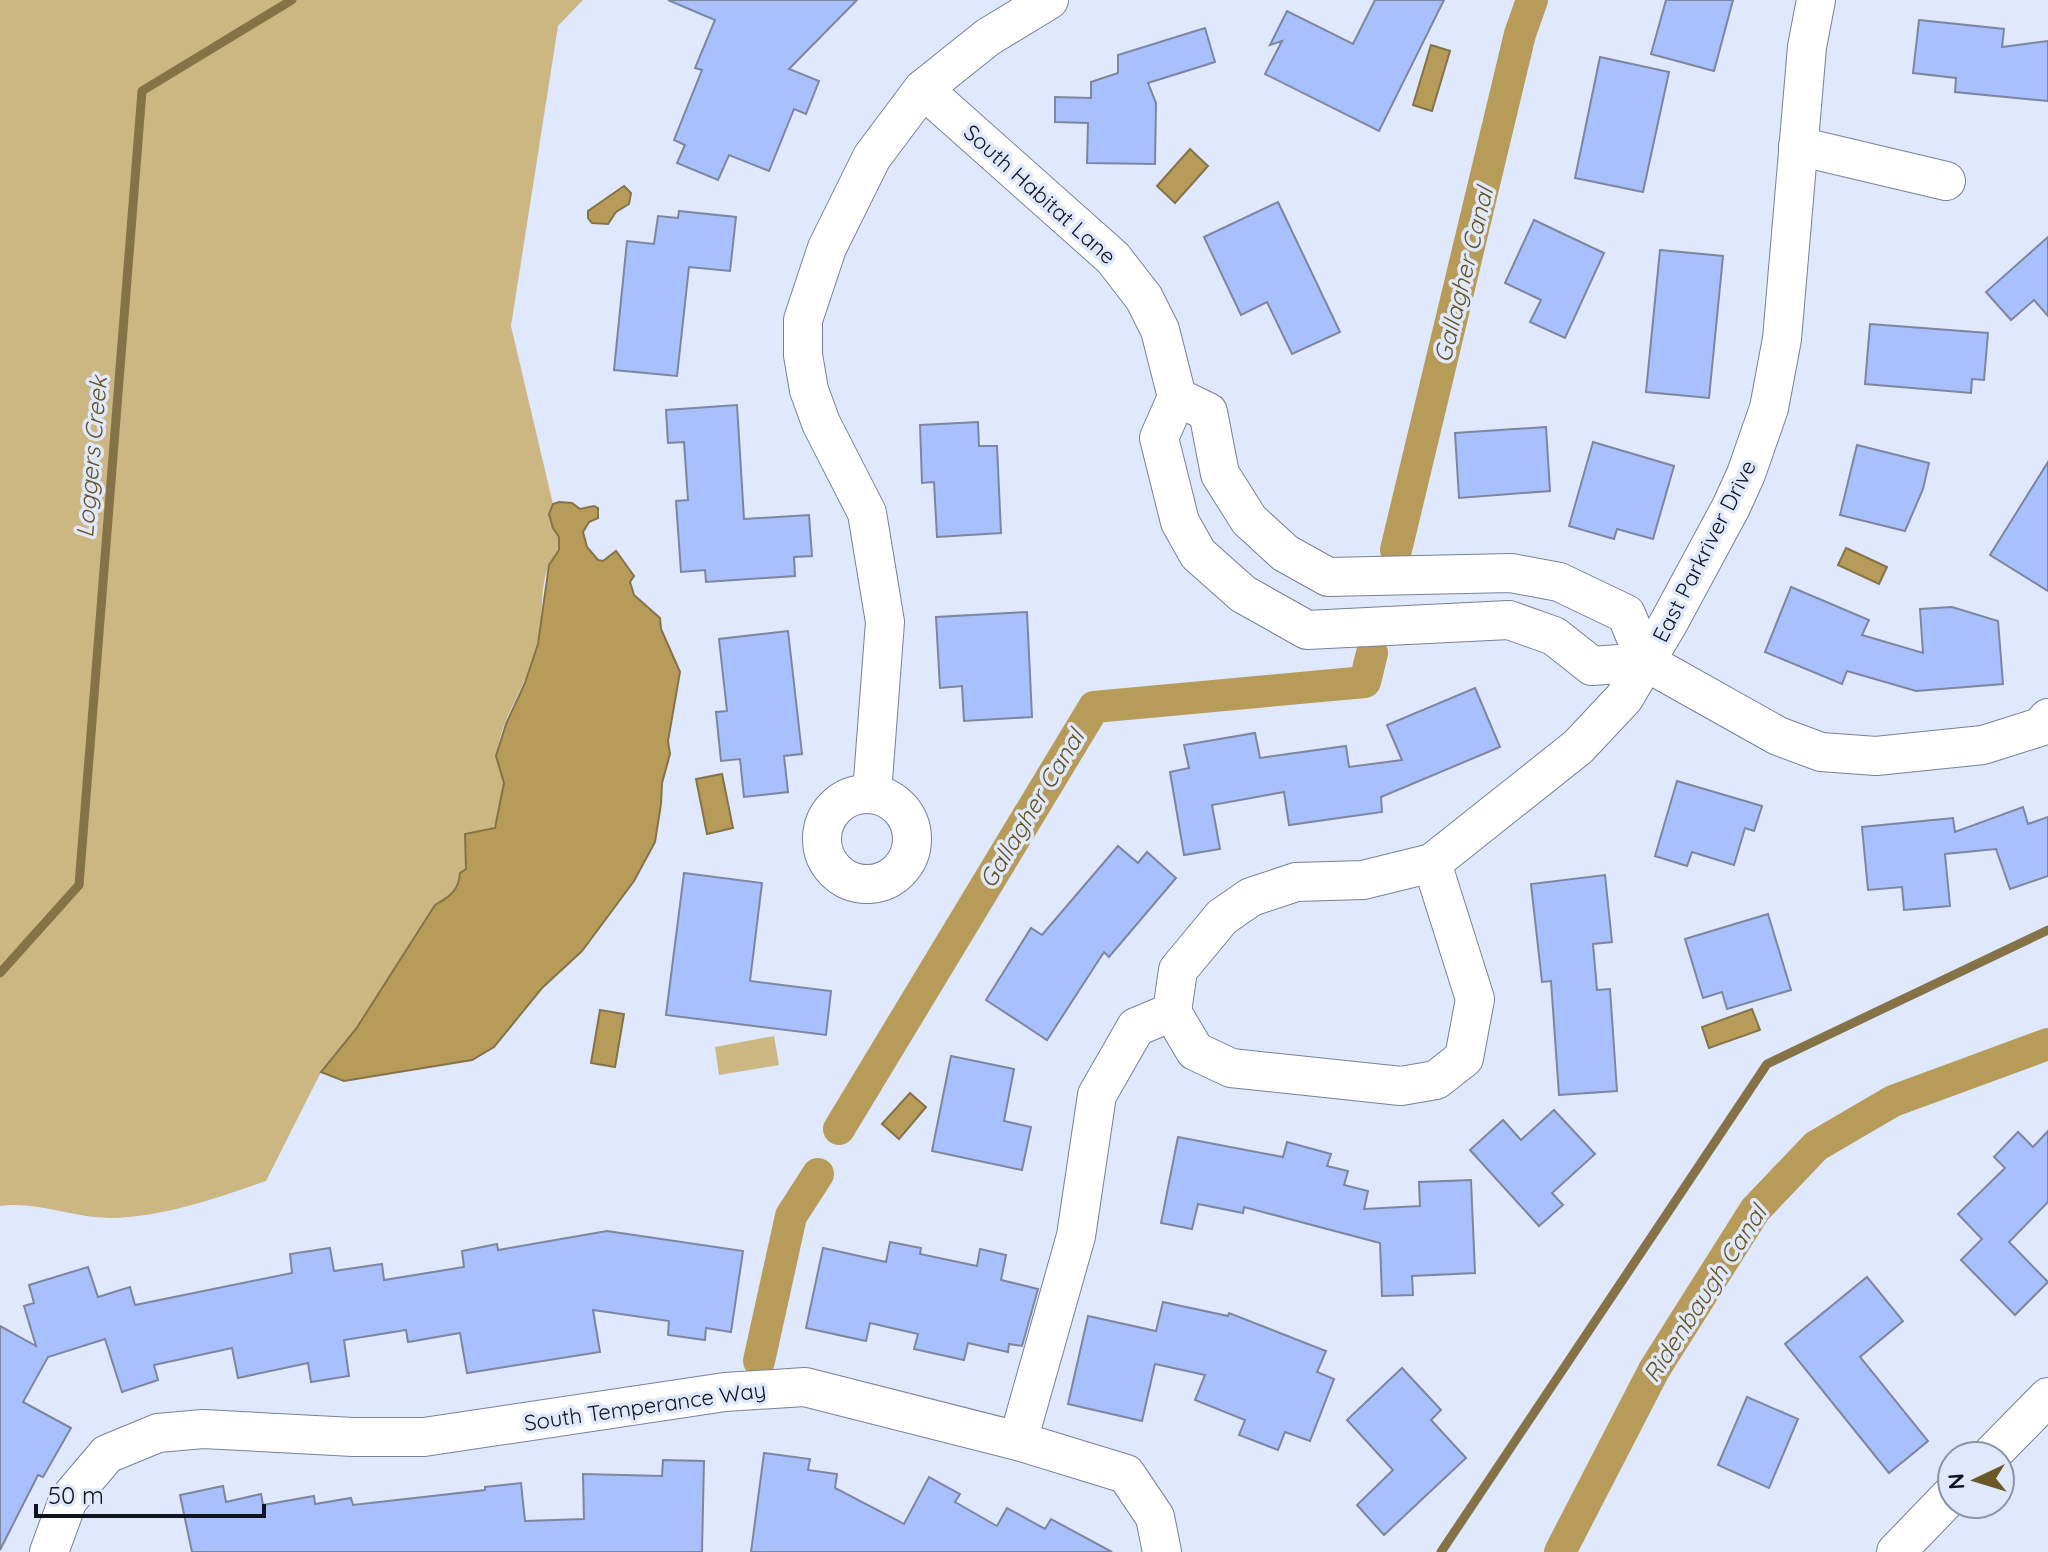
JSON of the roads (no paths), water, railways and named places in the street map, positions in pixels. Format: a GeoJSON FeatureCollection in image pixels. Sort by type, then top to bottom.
{"type":"FeatureCollection","features":[{"type":"Feature","properties":{"kind":"street"},"geometry":{"type":"LineString","coordinates":[[872,793],[885,622],[867,513],[821,423],[809,390],[803,355],[803,320],[827,248],[872,157],[923,89],[988,37],[1049,0]]}},
{"type":"Feature","properties":{"kind":"street","name":"East Parkriver Drive"},"geometry":{"type":"LineString","coordinates":[[1172,1012],[1178,970],[1222,917],[1251,897],[1296,882],[1363,880],[1432,863],[1578,747],[1624,698],[1731,507],[1759,442],[1769,408],[1782,339],[1807,47],[1816,0]]}},
{"type":"Feature","properties":{"kind":"street","name":"South Habitat Lane"},"geometry":{"type":"LineString","coordinates":[[923,89],[1113,258],[1144,298],[1160,330],[1177,397]]}},
{"type":"Feature","properties":{"kind":"street"},"geometry":{"type":"LineString","coordinates":[[1798,146],[1946,181]]}},
{"type":"Feature","properties":{"kind":"street"},"geometry":{"type":"LineString","coordinates":[[1646,662],[1626,614],[1559,582],[1511,573],[1328,577],[1285,553],[1249,520],[1220,474],[1208,412],[1177,397],[1159,438],[1180,522],[1198,554],[1243,594],[1307,630],[1509,620],[1554,636],[1592,666],[1646,662],[1778,736],[1821,752],[1876,756],[1983,745],[2040,727],[2048,718]]}},
{"type":"Feature","properties":{"kind":"street"},"geometry":{"type":"LineString","coordinates":[[1018,1441],[1076,1236],[1097,1095],[1136,1027],[1172,1012],[1195,1051],[1231,1068],[1401,1086],[1436,1080],[1464,1058],[1475,999],[1432,863]]}},
{"type":"Feature","properties":{"kind":"street","name":"South Temperance Way"},"geometry":{"type":"LineString","coordinates":[[49,1552],[68,1500],[107,1454],[158,1433],[203,1429],[353,1437],[424,1437],[725,1392],[805,1387],[1018,1441],[1126,1474],[1158,1534]]}},
{"type":"Feature","properties":{"kind":"street"},"geometry":{"type":"LineString","coordinates":[[2006,1440],[2048,1397]]}},
{"type":"Feature","properties":{"kind":"street"},"geometry":{"type":"LineString","coordinates":[[1896,1552],[1936,1511]]}},
{"type":"Feature","properties":{"kind":"waterway","name":"Loggers Creek"},"geometry":{"type":"LineString","coordinates":[[0,973],[79,885],[142,91],[292,0]]}},
{"type":"Feature","properties":{"kind":"waterway","name":"Gallagher Canal"},"geometry":{"type":"LineString","coordinates":[[1396,550],[1520,34],[1532,0]]}},
{"type":"Feature","properties":{"kind":"waterway","name":"Gallagher Canal"},"geometry":{"type":"LineString","coordinates":[[839,1129],[1094,707],[1365,682],[1372,653]]}},
{"type":"Feature","properties":{"kind":"waterway"},"geometry":{"type":"LineString","coordinates":[[1441,1552],[1767,1064],[2048,930]]}},
{"type":"Feature","properties":{"kind":"waterway","name":"Ridenbaugh Canal"},"geometry":{"type":"LineString","coordinates":[[1560,1552],[1654,1370],[1755,1210],[1816,1146],[1893,1101],[2048,1044]]}},
{"type":"Feature","properties":{"kind":"waterway","name":"Gallagher Canal"},"geometry":{"type":"LineString","coordinates":[[759,1361],[791,1216],[818,1174]]}}]}
